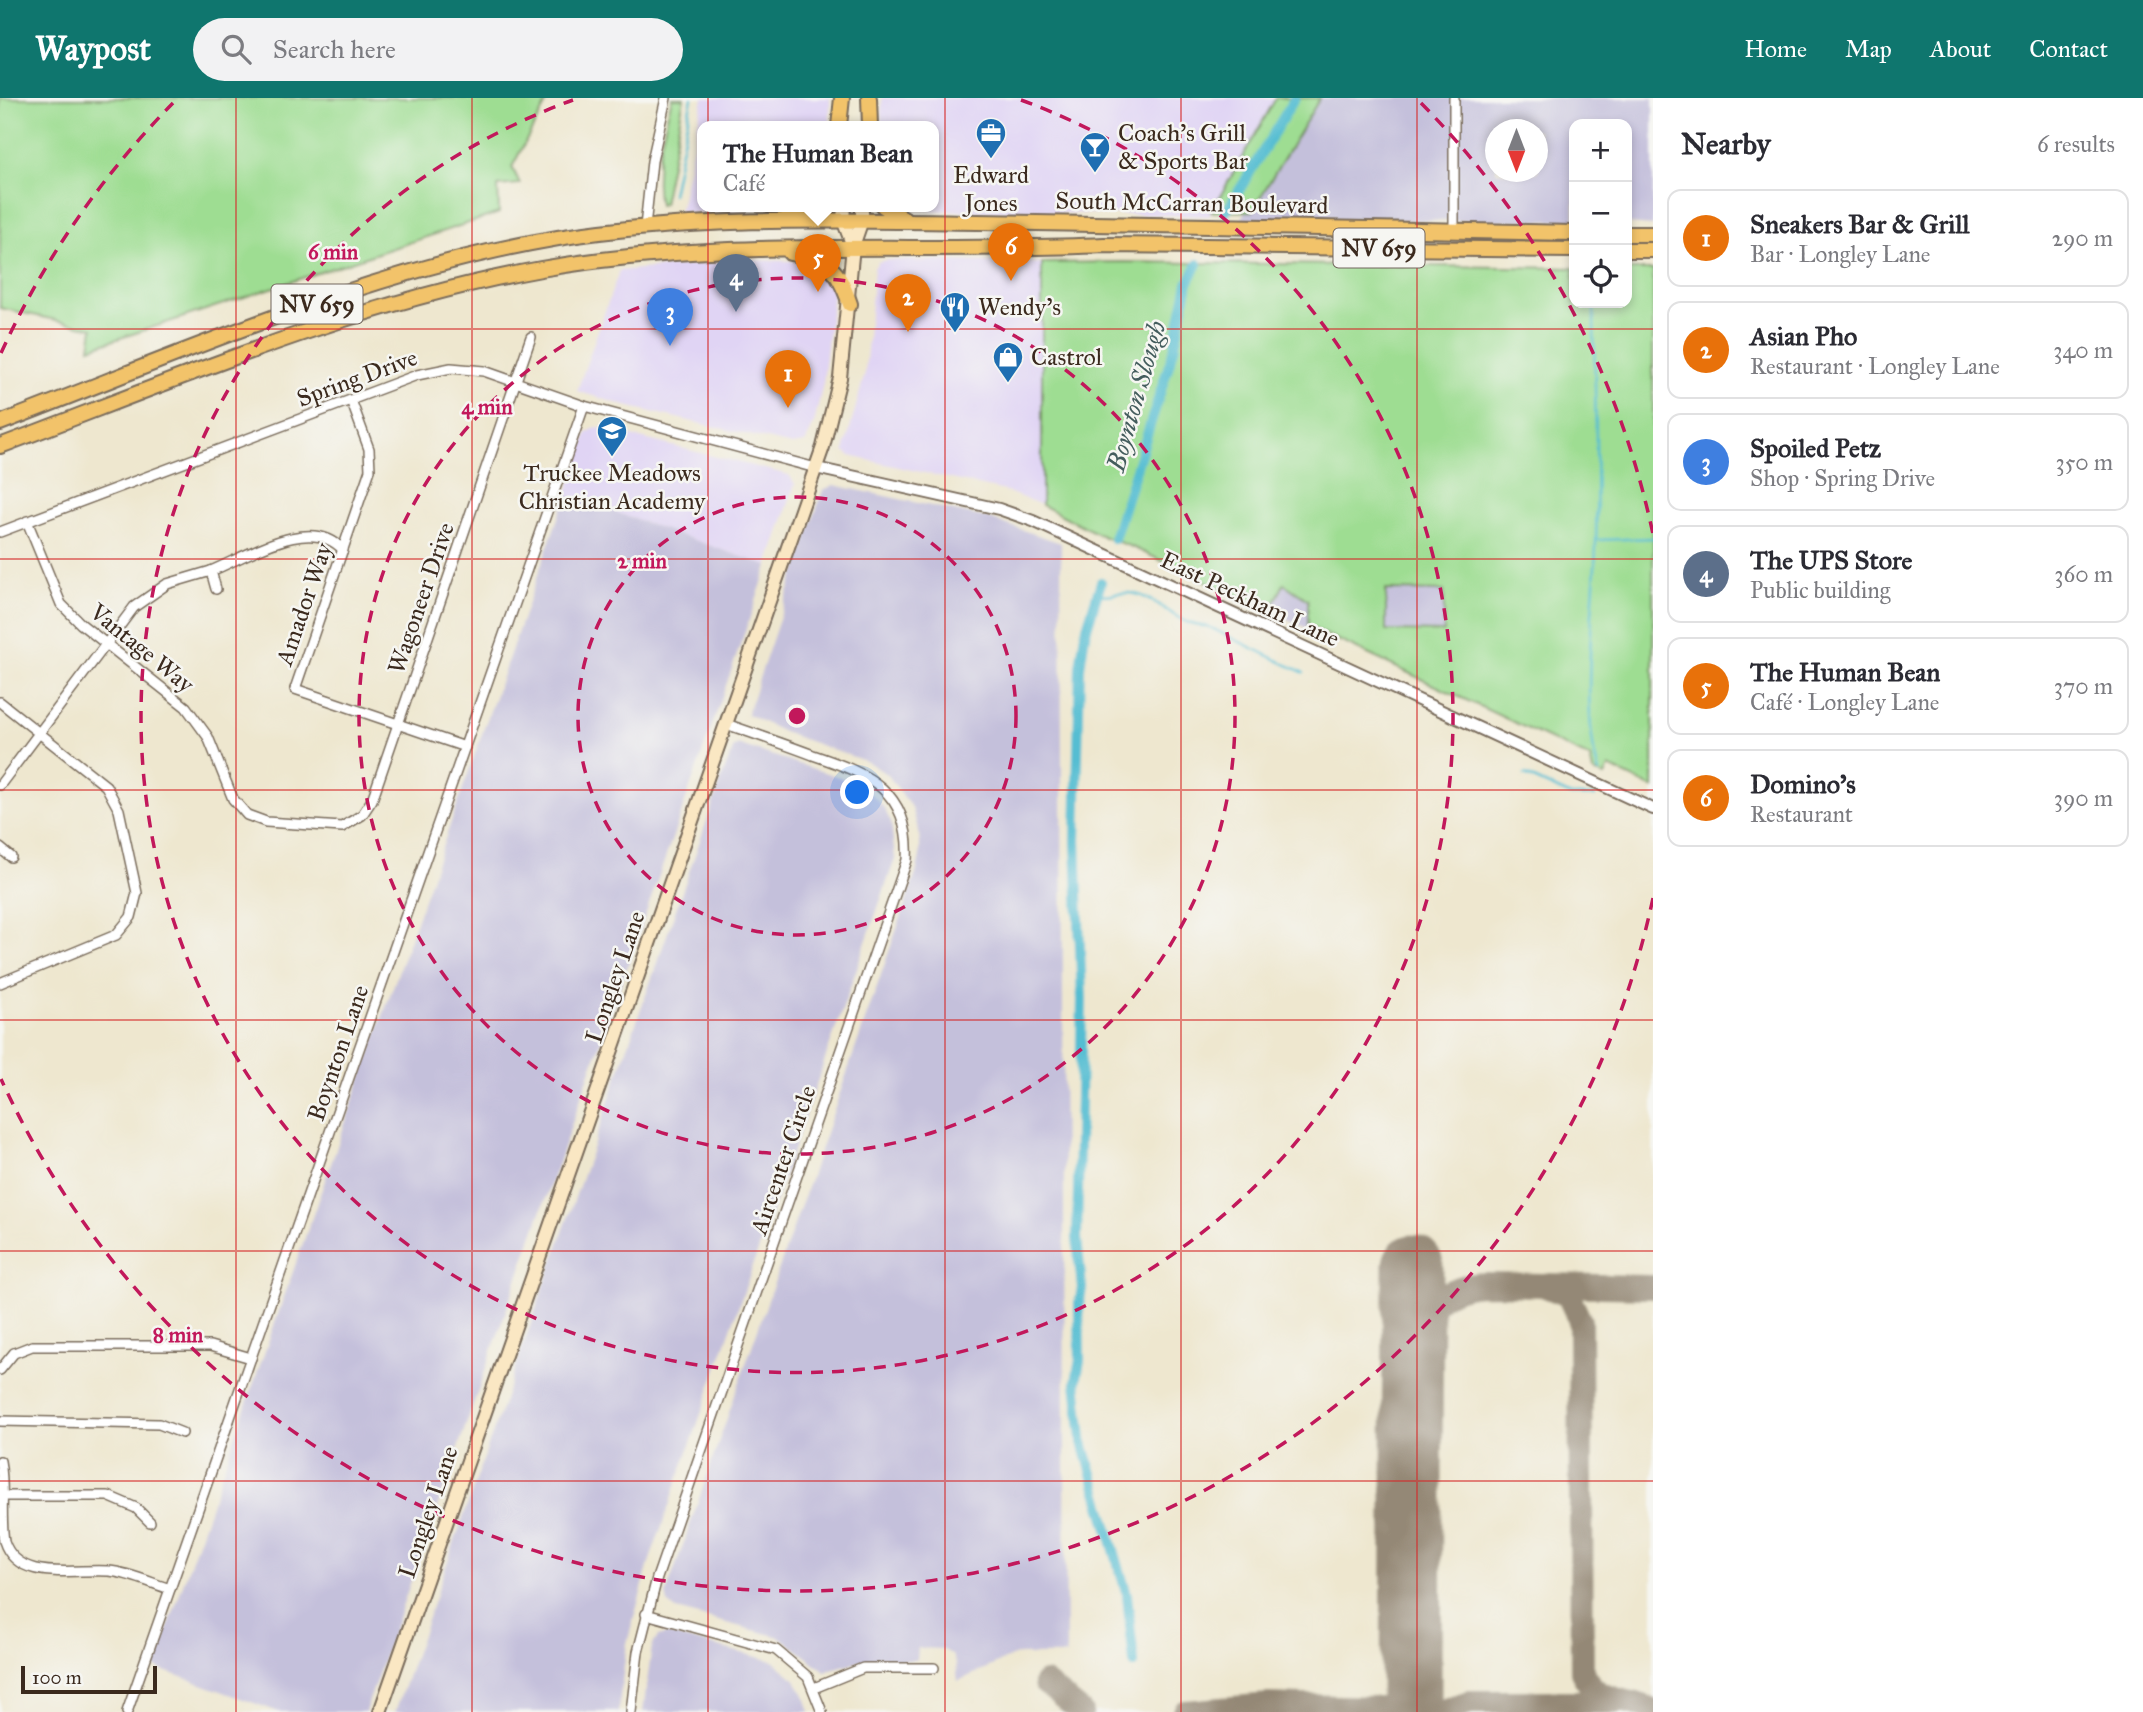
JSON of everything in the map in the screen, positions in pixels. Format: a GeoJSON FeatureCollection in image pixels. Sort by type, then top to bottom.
{"type":"FeatureCollection","features":[{"type":"Feature","properties":{"kind":"main road"},"geometry":{"type":"LineString","coordinates":[[840,121],[844,98]]}},
{"type":"Feature","properties":{"kind":"main road"},"geometry":{"type":"LineString","coordinates":[[844,98],[845,121]]}},
{"type":"Feature","properties":{"kind":"main road"},"geometry":{"type":"LineString","coordinates":[[865,121],[867,98]]}},
{"type":"Feature","properties":{"kind":"main road"},"geometry":{"type":"LineString","coordinates":[[867,98],[869,121]]}},
{"type":"Feature","properties":{"kind":"main road"},"geometry":{"type":"LineString","coordinates":[[761,221],[800,212]]}},
{"type":"Feature","properties":{"kind":"main road"},"geometry":{"type":"LineString","coordinates":[[890,212],[916,221]]}},
{"type":"Feature","properties":{"kind":"main road","name":"Longley Lane"},"geometry":{"type":"LineString","coordinates":[[844,213],[853,246]]}},
{"type":"Feature","properties":{"kind":"main road","name":"South McCarran Boulevard"},"geometry":{"type":"LineString","coordinates":[[0,423],[375,284],[499,250],[645,227],[862,213],[916,221],[1569,233]]}},
{"type":"Feature","properties":{"kind":"main road","name":"Longley Lane"},"geometry":{"type":"LineString","coordinates":[[380,1712],[816,468],[840,378],[853,246],[862,213]]}},
{"type":"Feature","properties":{"kind":"main road"},"geometry":{"type":"LineString","coordinates":[[1286,247],[1340,239],[1436,240],[1454,231]]}},
{"type":"Feature","properties":{"kind":"main road"},"geometry":{"type":"LineString","coordinates":[[1632,234],[1653,234]]}},
{"type":"Feature","properties":{"kind":"main road","name":"South McCarran Boulevard"},"geometry":{"type":"LineString","coordinates":[[0,446],[286,338],[394,303],[543,269],[751,247],[1569,250]]}},
{"type":"Feature","properties":{"kind":"main road"},"geometry":{"type":"LineString","coordinates":[[751,247],[824,262],[842,281],[849,304]]}},
{"type":"Feature","properties":{"kind":"main road"},"geometry":{"type":"LineString","coordinates":[[1632,250],[1653,250]]}},
{"type":"Feature","properties":{"kind":"street"},"geometry":{"type":"LineString","coordinates":[[645,227],[652,161],[666,98]]}},
{"type":"Feature","properties":{"kind":"street"},"geometry":{"type":"LineString","coordinates":[[1454,98],[1454,231]]}},
{"type":"Feature","properties":{"kind":"street","name":"Wagoneer Drive"},"geometry":{"type":"LineString","coordinates":[[355,821],[368,807],[531,337]]}},
{"type":"Feature","properties":{"kind":"street","name":"Spring Drive"},"geometry":{"type":"LineString","coordinates":[[0,531],[417,375],[451,368],[484,371],[584,407],[816,468]]}},
{"type":"Feature","properties":{"kind":"street","name":"Amador Way"},"geometry":{"type":"LineString","coordinates":[[351,400],[369,449],[370,470],[295,689],[465,747]]}},
{"type":"Feature","properties":{"kind":"street","name":"Boynton Lane"},"geometry":{"type":"LineString","coordinates":[[127,1712],[584,407]]}},
{"type":"Feature","properties":{"kind":"street","name":"East Peckham Lane"},"geometry":{"type":"LineString","coordinates":[[816,468],[999,509],[1027,518],[1653,808]]}},
{"type":"Feature","properties":{"kind":"street","name":"Vantage Way"},"geometry":{"type":"LineString","coordinates":[[27,521],[61,604],[106,644],[174,696],[198,721],[208,737],[233,799],[247,815],[265,822],[333,828],[355,821]]}},
{"type":"Feature","properties":{"kind":"street"},"geometry":{"type":"LineString","coordinates":[[0,785],[144,597],[167,584],[211,571],[300,535],[326,537],[343,550]]}},
{"type":"Feature","properties":{"kind":"street"},"geometry":{"type":"LineString","coordinates":[[211,571],[216,589]]}},
{"type":"Feature","properties":{"kind":"street"},"geometry":{"type":"LineString","coordinates":[[0,702],[96,775],[113,797],[135,882],[135,906],[124,927],[107,941],[0,983]]}},
{"type":"Feature","properties":{"kind":"street","name":"Aircenter Circle"},"geometry":{"type":"LineString","coordinates":[[631,1712],[646,1614],[907,860],[908,845],[903,818],[890,795],[870,777],[726,724]]}},
{"type":"Feature","properties":{"kind":"street"},"geometry":{"type":"LineString","coordinates":[[0,848],[11,857]]}},
{"type":"Feature","properties":{"kind":"street"},"geometry":{"type":"LineString","coordinates":[[0,1370],[9,1357],[33,1346],[209,1346],[251,1358]]}},
{"type":"Feature","properties":{"kind":"street"},"geometry":{"type":"LineString","coordinates":[[0,1421],[159,1424],[182,1433]]}},
{"type":"Feature","properties":{"kind":"street"},"geometry":{"type":"LineString","coordinates":[[0,1461],[3,1534],[15,1559],[38,1570],[109,1571],[170,1589]]}},
{"type":"Feature","properties":{"kind":"street"},"geometry":{"type":"LineString","coordinates":[[2,1496],[108,1496],[136,1508],[150,1522]]}},
{"type":"Feature","properties":{"kind":"street"},"geometry":{"type":"LineString","coordinates":[[646,1614],[776,1650],[799,1667],[814,1688],[822,1712]]}},
{"type":"Feature","properties":{"kind":"street"},"geometry":{"type":"LineString","coordinates":[[814,1688],[863,1668],[934,1668]]}},
{"type":"Feature","properties":{"kind":"shaded area"},"geometry":{"type":"Polygon","coordinates":[[[703,98],[830,98],[830,121],[698,121],[703,98]]]}},
{"type":"Feature","properties":{"kind":"shaded area"},"geometry":{"type":"Polygon","coordinates":[[[882,98],[1276,98],[1209,216],[939,211],[939,121],[881,121],[882,98]]]}},
{"type":"Feature","properties":{"kind":"shaded area"},"geometry":{"type":"Polygon","coordinates":[[[1314,98],[1653,98],[1653,226],[1632,224],[1632,119],[1569,119],[1569,221],[1241,220],[1314,98]]]}},
{"type":"Feature","properties":{"kind":"shaded area"},"geometry":{"type":"Polygon","coordinates":[[[697,127],[697,212],[710,212],[679,214],[697,127]]]}},
{"type":"Feature","properties":{"kind":"shaded area"},"geometry":{"type":"Polygon","coordinates":[[[743,260],[793,261],[812,266],[826,271],[834,284],[823,383],[814,424],[805,443],[792,445],[626,406],[577,391],[619,271],[743,260]]]}},
{"type":"Feature","properties":{"kind":"shaded area"},"geometry":{"type":"Polygon","coordinates":[[[878,262],[1042,263],[1042,505],[1005,491],[850,456],[844,451],[865,373],[874,268],[878,262]]]}},
{"type":"Feature","properties":{"kind":"shaded area"},"geometry":{"type":"Polygon","coordinates":[[[596,427],[789,475],[795,484],[768,566],[566,495],[587,433],[596,427]]]}},
{"type":"Feature","properties":{"kind":"shaded area"},"geometry":{"type":"Polygon","coordinates":[[[834,485],[987,518],[1061,543],[1066,1655],[1016,1655],[958,1681],[956,1663],[952,1655],[943,1649],[918,1648],[917,1659],[914,1660],[860,1661],[825,1671],[780,1637],[676,1610],[668,1603],[666,1594],[920,856],[920,836],[912,808],[888,775],[868,762],[783,732],[747,714],[823,490],[834,485]]]}},
{"type":"Feature","properties":{"kind":"shaded area"},"geometry":{"type":"Polygon","coordinates":[[[566,495],[768,566],[365,1712],[279,1712],[154,1667],[566,495]]]}},
{"type":"Feature","properties":{"kind":"shaded area"},"geometry":{"type":"Polygon","coordinates":[[[1283,584],[1308,600],[1309,629],[1270,611],[1283,584]]]}},
{"type":"Feature","properties":{"kind":"shaded area"},"geometry":{"type":"Polygon","coordinates":[[[1386,590],[1445,591],[1444,632],[1386,632],[1386,590]]]}},
{"type":"Feature","properties":{"kind":"shaded area"},"geometry":{"type":"Polygon","coordinates":[[[740,745],[839,777],[870,793],[882,805],[891,822],[895,859],[650,1560],[627,1643],[618,1712],[395,1712],[724,772],[734,747],[740,745]]]}},
{"type":"Feature","properties":{"kind":"shaded area"},"geometry":{"type":"Polygon","coordinates":[[[668,1634],[773,1661],[794,1678],[804,1693],[810,1712],[643,1712],[652,1646],[658,1637],[668,1634]]]}},
{"type":"Feature","properties":{"kind":"green space"},"geometry":{"type":"Polygon","coordinates":[[[0,98],[549,98],[512,167],[520,184],[498,186],[499,213],[90,348],[93,328],[0,308],[0,98]]]}},
{"type":"Feature","properties":{"kind":"green space"},"geometry":{"type":"Polygon","coordinates":[[[672,98],[684,98],[663,204],[659,205],[658,165],[672,98]]]}},
{"type":"Feature","properties":{"kind":"green space"},"geometry":{"type":"Polygon","coordinates":[[[1276,98],[1320,98],[1252,211],[1211,212],[1276,98]]]}},
{"type":"Feature","properties":{"kind":"green space"},"geometry":{"type":"Polygon","coordinates":[[[1042,263],[1569,268],[1569,308],[1632,308],[1632,270],[1653,270],[1653,788],[1609,767],[1605,776],[1593,772],[1590,758],[1308,626],[1308,600],[1284,584],[1270,611],[1132,547],[1104,537],[1042,505],[1042,263]],[[1386,590],[1386,631],[1444,632],[1444,591],[1386,590]]]}},
{"type":"Feature","properties":{"kind":"waterway"},"geometry":{"type":"LineString","coordinates":[[672,194],[692,98]]}},
{"type":"Feature","properties":{"kind":"waterway","name":"Boynton Slough"},"geometry":{"type":"LineString","coordinates":[[1226,212],[1295,98]]}},
{"type":"Feature","properties":{"kind":"waterway","name":"Boynton Slough"},"geometry":{"type":"LineString","coordinates":[[1114,539],[1174,349],[1188,283],[1198,264]]}},
{"type":"Feature","properties":{"kind":"waterway"},"geometry":{"type":"LineString","coordinates":[[1594,308],[1596,514],[1589,690],[1593,747],[1599,773]]}},
{"type":"Feature","properties":{"kind":"waterway"},"geometry":{"type":"LineString","coordinates":[[1597,540],[1653,538]]}},
{"type":"Feature","properties":{"kind":"waterway"},"geometry":{"type":"LineString","coordinates":[[1101,582],[1085,634],[1080,667],[1076,841],[1082,1000],[1077,1238],[1082,1288],[1079,1304],[1080,1360],[1076,1382],[1082,1439],[1127,1595],[1134,1663]]}},
{"type":"Feature","properties":{"kind":"waterway"},"geometry":{"type":"LineString","coordinates":[[1097,594],[1131,593],[1145,597],[1188,623],[1207,626],[1304,673]]}},
{"type":"Feature","properties":{"kind":"waterway"},"geometry":{"type":"LineString","coordinates":[[1525,775],[1571,796],[1595,796]]}},
{"type":"Feature","properties":{"kind":"taxiway"},"geometry":{"type":"LineString","coordinates":[[1413,1347],[1422,1321],[1436,1301],[1470,1285],[1653,1287]]}},
{"type":"Feature","properties":{"kind":"taxiway"},"geometry":{"type":"LineString","coordinates":[[1543,1285],[1568,1295],[1580,1321],[1582,1671],[1588,1682],[1603,1695],[1653,1711]]}},
{"type":"Feature","properties":{"kind":"taxiway"},"geometry":{"type":"LineString","coordinates":[[1045,1683],[1081,1712]]}},
{"type":"Feature","properties":{"kind":"taxiway"},"geometry":{"type":"LineString","coordinates":[[1440,1712],[1470,1702],[1615,1702]]}},
{"type":"Feature","properties":{"kind":"taxiway"},"geometry":{"type":"LineString","coordinates":[[1185,1712],[1269,1705],[1411,1709]]}},
{"type":"Feature","properties":{"kind":"runway"},"geometry":{"type":"LineString","coordinates":[[1411,1712],[1413,1265]]}},
{"type":"Feature","properties":{"kind":"place","name":"Edward Jones"},"geometry":{"type":"Point","coordinates":[991,160]}},
{"type":"Feature","properties":{"kind":"place","name":"Coach's Grill & Sports Bar"},"geometry":{"type":"Point","coordinates":[1095,174]}},
{"type":"Feature","properties":{"kind":"place","name":"Domino's"},"geometry":{"type":"Point","coordinates":[1011,281]}},
{"type":"Feature","properties":{"kind":"place","name":"The Human Bean"},"geometry":{"type":"Point","coordinates":[818,292]}},
{"type":"Feature","properties":{"kind":"place","name":"The UPS Store"},"geometry":{"type":"Point","coordinates":[736,312]}},
{"type":"Feature","properties":{"kind":"place","name":"Asian Pho"},"geometry":{"type":"Point","coordinates":[908,332]}},
{"type":"Feature","properties":{"kind":"place","name":"Wendy's"},"geometry":{"type":"Point","coordinates":[955,334]}},
{"type":"Feature","properties":{"kind":"place","name":"Spoiled Petz"},"geometry":{"type":"Point","coordinates":[670,346]}},
{"type":"Feature","properties":{"kind":"place","name":"Castrol"},"geometry":{"type":"Point","coordinates":[1008,384]}},
{"type":"Feature","properties":{"kind":"place","name":"Sneakers Bar & Grill"},"geometry":{"type":"Point","coordinates":[788,408]}},
{"type":"Feature","properties":{"kind":"place","name":"Truckee Meadows Christian Academy"},"geometry":{"type":"Point","coordinates":[612,458]}}]}
